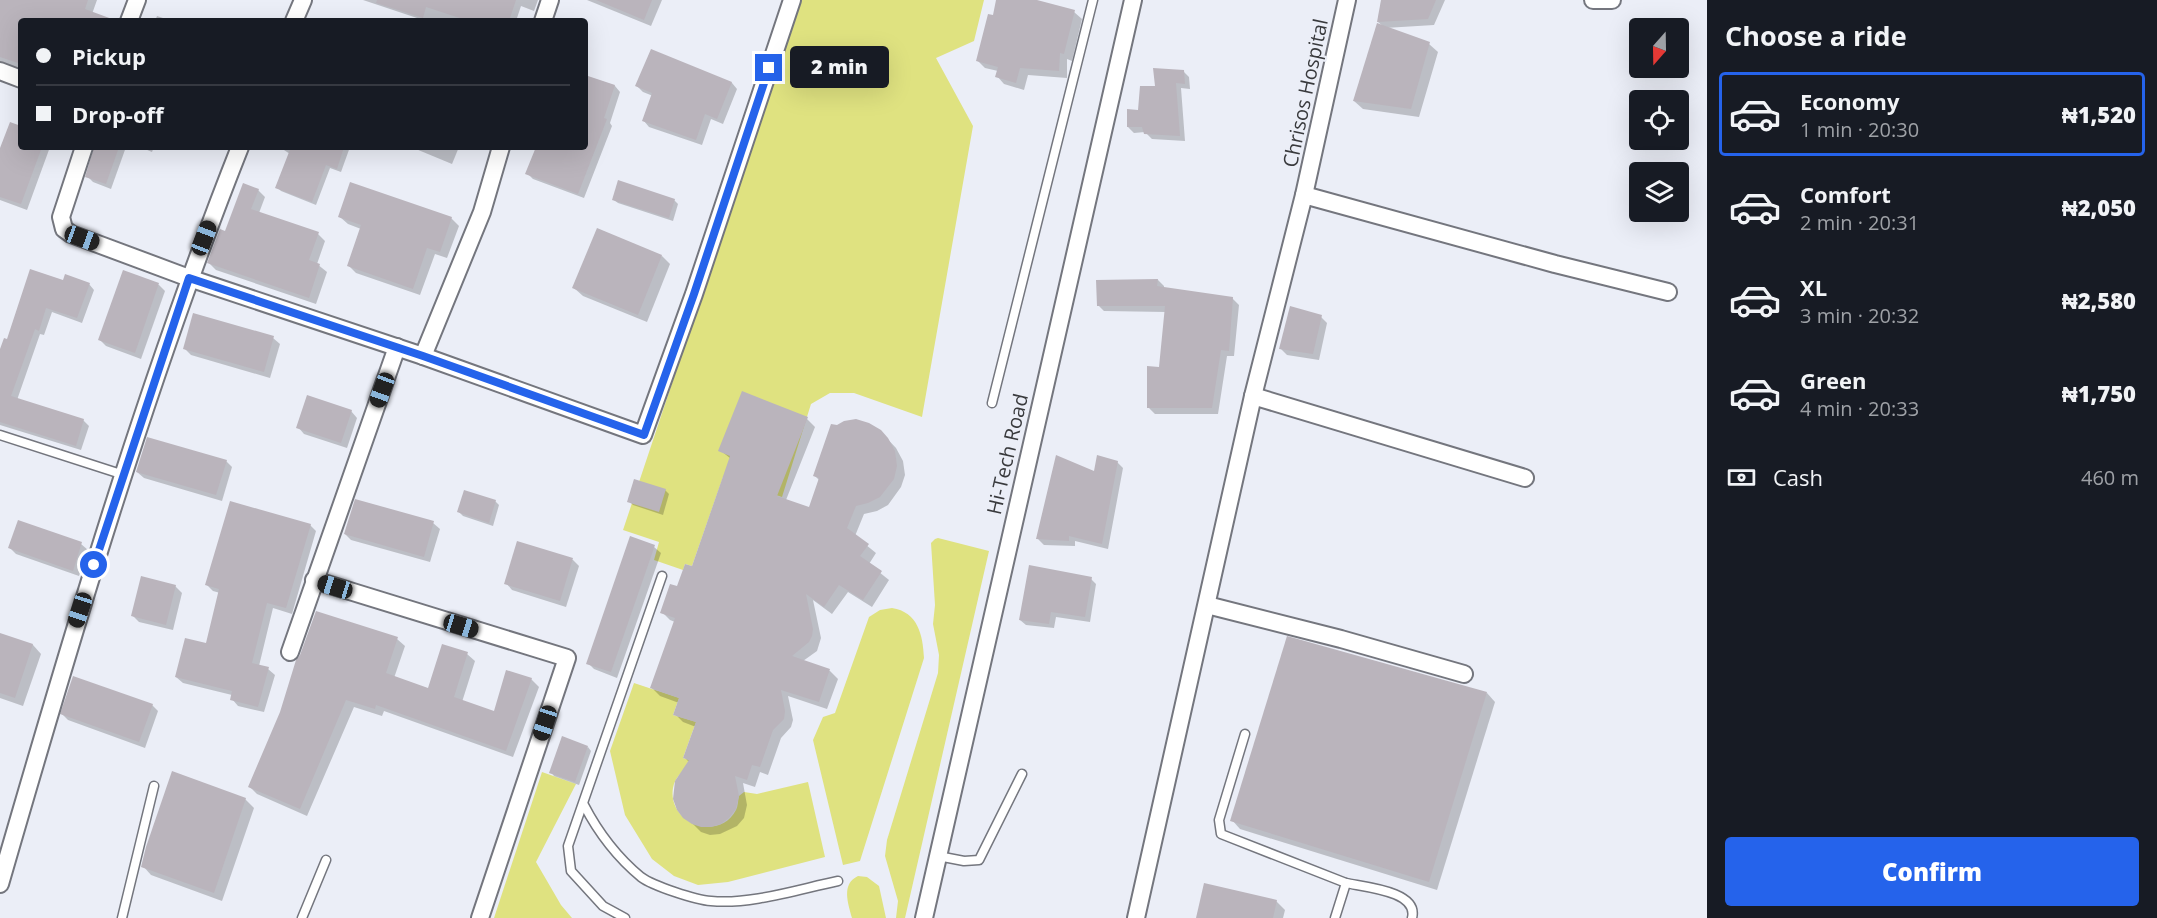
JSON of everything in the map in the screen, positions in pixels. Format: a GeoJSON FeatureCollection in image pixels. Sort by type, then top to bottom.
{"type":"FeatureCollection","features":[{"type":"Feature","properties":{"kind":"street"},"geometry":{"type":"LineString","coordinates":[[130,18],[137,0]]}},
{"type":"Feature","properties":{"kind":"street"},"geometry":{"type":"LineString","coordinates":[[295,18],[303,0]]}},
{"type":"Feature","properties":{"kind":"street"},"geometry":{"type":"LineString","coordinates":[[544,18],[550,0]]}},
{"type":"Feature","properties":{"kind":"street"},"geometry":{"type":"LineString","coordinates":[[83,150],[61,217],[64,229],[71,234],[189,278],[397,347],[644,435],[694,294],[792,0]]}},
{"type":"Feature","properties":{"kind":"street","name":"Hi-Tech Road"},"geometry":{"type":"LineString","coordinates":[[924,918],[1133,0]]}},
{"type":"Feature","properties":{"kind":"street","name":"Chrisos Hospital"},"geometry":{"type":"LineString","coordinates":[[1136,918],[1253,396],[1304,195],[1347,0]]}},
{"type":"Feature","properties":{"kind":"street"},"geometry":{"type":"LineString","coordinates":[[1593,0],[1612,0]]}},
{"type":"Feature","properties":{"kind":"street"},"geometry":{"type":"LineString","coordinates":[[0,71],[18,78]]}},
{"type":"Feature","properties":{"kind":"street"},"geometry":{"type":"LineString","coordinates":[[0,884],[72,633],[189,278],[239,150]]}},
{"type":"Feature","properties":{"kind":"street"},"geometry":{"type":"LineString","coordinates":[[423,356],[482,212],[500,150]]}},
{"type":"Feature","properties":{"kind":"street"},"geometry":{"type":"LineString","coordinates":[[1304,195],[1555,264],[1668,292]]}},
{"type":"Feature","properties":{"kind":"street"},"geometry":{"type":"LineString","coordinates":[[290,652],[397,347]]}},
{"type":"Feature","properties":{"kind":"street"},"geometry":{"type":"LineString","coordinates":[[1253,396],[1525,478]]}},
{"type":"Feature","properties":{"kind":"street"},"geometry":{"type":"LineString","coordinates":[[314,580],[567,658],[480,918]]}},
{"type":"Feature","properties":{"kind":"street"},"geometry":{"type":"LineString","coordinates":[[1207,605],[1341,639],[1464,674]]}},
{"type":"Feature","properties":{"kind":"lane"},"geometry":{"type":"LineString","coordinates":[[992,403],[1093,0]]}},
{"type":"Feature","properties":{"kind":"lane"},"geometry":{"type":"LineString","coordinates":[[0,435],[124,475]]}},
{"type":"Feature","properties":{"kind":"lane"},"geometry":{"type":"LineString","coordinates":[[625,918],[603,906],[571,871],[568,846],[662,576]]}},
{"type":"Feature","properties":{"kind":"lane"},"geometry":{"type":"LineString","coordinates":[[1245,734],[1219,820],[1221,834],[1346,883],[1402,896],[1411,903],[1412,918]]}},
{"type":"Feature","properties":{"kind":"lane"},"geometry":{"type":"LineString","coordinates":[[938,856],[964,861],[979,860],[1022,774]]}},
{"type":"Feature","properties":{"kind":"lane"},"geometry":{"type":"LineString","coordinates":[[122,918],[154,786]]}},
{"type":"Feature","properties":{"kind":"lane"},"geometry":{"type":"LineString","coordinates":[[584,805],[596,827],[643,878],[710,902],[757,898],[838,881]]}},
{"type":"Feature","properties":{"kind":"lane"},"geometry":{"type":"LineString","coordinates":[[302,918],[326,860]]}},
{"type":"Feature","properties":{"kind":"lane"},"geometry":{"type":"LineString","coordinates":[[1335,918],[1346,883]]}},
{"type":"Feature","properties":{"kind":"green space"},"geometry":{"type":"Polygon","coordinates":[[[800,0],[984,0],[974,41],[936,58],[973,126],[922,417],[854,393],[830,393],[811,404],[782,497],[723,477],[692,566],[685,564],[683,570],[654,560],[659,542],[623,530],[800,0]]]}},
{"type":"Feature","properties":{"kind":"green space"},"geometry":{"type":"Polygon","coordinates":[[[938,538],[989,551],[905,918],[896,918],[898,901],[885,856],[887,840],[938,673],[939,655],[933,624],[935,605],[931,543],[938,538]]]}},
{"type":"Feature","properties":{"kind":"green space"},"geometry":{"type":"Polygon","coordinates":[[[892,608],[908,614],[917,626],[924,658],[860,861],[843,865],[813,740],[823,717],[835,713],[869,617],[880,610],[892,608]]]}},
{"type":"Feature","properties":{"kind":"green space"},"geometry":{"type":"Polygon","coordinates":[[[634,683],[679,698],[673,715],[696,722],[683,758],[689,760],[673,788],[673,800],[678,811],[686,819],[696,825],[707,827],[718,825],[728,820],[736,810],[739,796],[744,792],[757,794],[808,782],[825,857],[728,882],[698,885],[674,876],[652,859],[625,815],[610,751],[634,683]]]}},
{"type":"Feature","properties":{"kind":"green space"},"geometry":{"type":"Polygon","coordinates":[[[542,772],[576,784],[536,862],[561,905],[572,918],[494,918],[542,772]]]}},
{"type":"Feature","properties":{"kind":"green space"},"geometry":{"type":"Polygon","coordinates":[[[858,876],[867,877],[879,886],[886,918],[852,918],[847,894],[849,884],[858,876]]]}},
{"type":"Feature","properties":{"kind":"building"},"geometry":{"type":"Polygon","coordinates":[[[0,0],[88,0],[85,9],[109,18],[18,18],[18,63],[0,57],[0,0]]]}},
{"type":"Feature","properties":{"kind":"building"},"geometry":{"type":"Polygon","coordinates":[[[377,0],[516,0],[510,18],[460,18],[426,7],[423,18],[376,3],[377,0]]]}},
{"type":"Feature","properties":{"kind":"building"},"geometry":{"type":"Polygon","coordinates":[[[596,0],[652,0],[644,20],[596,0]]]}},
{"type":"Feature","properties":{"kind":"building"},"geometry":{"type":"Polygon","coordinates":[[[996,0],[1037,0],[1075,10],[1064,54],[1060,53],[1059,71],[1020,68],[1016,83],[995,77],[998,67],[976,61],[988,14],[993,15],[996,0]]]}},
{"type":"Feature","properties":{"kind":"building"},"geometry":{"type":"Polygon","coordinates":[[[1381,0],[1436,0],[1428,19],[1377,22],[1381,0]]]}},
{"type":"Feature","properties":{"kind":"building"},"geometry":{"type":"Polygon","coordinates":[[[1377,23],[1430,42],[1411,109],[1353,101],[1377,23]]]}},
{"type":"Feature","properties":{"kind":"building"},"geometry":{"type":"Polygon","coordinates":[[[651,49],[732,82],[717,119],[705,114],[696,140],[642,121],[652,93],[635,86],[651,49]]]}},
{"type":"Feature","properties":{"kind":"building"},"geometry":{"type":"Polygon","coordinates":[[[1153,68],[1184,70],[1185,84],[1176,83],[1180,136],[1144,134],[1142,127],[1127,127],[1127,109],[1138,110],[1140,86],[1155,86],[1153,68]]]}},
{"type":"Feature","properties":{"kind":"building"},"geometry":{"type":"Polygon","coordinates":[[[588,76],[615,85],[604,118],[607,119],[578,194],[525,174],[535,150],[588,150],[588,76]]]}},
{"type":"Feature","properties":{"kind":"building"},"geometry":{"type":"Polygon","coordinates":[[[10,122],[18,125],[18,150],[41,150],[21,204],[0,197],[0,148],[10,122]]]}},
{"type":"Feature","properties":{"kind":"building"},"geometry":{"type":"Polygon","coordinates":[[[93,150],[118,150],[106,184],[85,177],[93,150]]]}},
{"type":"Feature","properties":{"kind":"building"},"geometry":{"type":"Polygon","coordinates":[[[290,150],[343,150],[337,169],[326,165],[312,202],[275,188],[290,150]]]}},
{"type":"Feature","properties":{"kind":"building"},"geometry":{"type":"Polygon","coordinates":[[[618,180],[675,199],[669,218],[612,200],[618,180]]]}},
{"type":"Feature","properties":{"kind":"building"},"geometry":{"type":"Polygon","coordinates":[[[350,182],[452,217],[440,252],[427,248],[413,289],[347,266],[361,225],[338,217],[350,182]]]}},
{"type":"Feature","properties":{"kind":"building"},"geometry":{"type":"Polygon","coordinates":[[[243,183],[259,189],[251,209],[319,232],[309,260],[320,264],[309,298],[207,263],[220,229],[225,231],[243,183]]]}},
{"type":"Feature","properties":{"kind":"building"},"geometry":{"type":"Polygon","coordinates":[[[597,228],[662,255],[638,315],[572,288],[597,228]]]}},
{"type":"Feature","properties":{"kind":"building"},"geometry":{"type":"Polygon","coordinates":[[[30,269],[63,280],[65,274],[90,283],[77,318],[46,308],[39,331],[35,329],[11,396],[84,419],[76,446],[0,422],[0,349],[4,338],[7,339],[30,269]]]}},
{"type":"Feature","properties":{"kind":"building"},"geometry":{"type":"Polygon","coordinates":[[[123,270],[159,283],[135,353],[98,340],[123,270]]]}},
{"type":"Feature","properties":{"kind":"building"},"geometry":{"type":"Polygon","coordinates":[[[1158,279],[1157,286],[1233,297],[1229,351],[1221,350],[1212,408],[1147,408],[1147,366],[1159,367],[1165,306],[1097,306],[1096,280],[1158,279]]]}},
{"type":"Feature","properties":{"kind":"building"},"geometry":{"type":"Polygon","coordinates":[[[1290,306],[1322,315],[1313,354],[1279,349],[1290,306]]]}},
{"type":"Feature","properties":{"kind":"building"},"geometry":{"type":"Polygon","coordinates":[[[193,313],[274,336],[264,372],[183,349],[193,313]]]}},
{"type":"Feature","properties":{"kind":"building"},"geometry":{"type":"Polygon","coordinates":[[[742,391],[808,417],[777,496],[809,507],[819,478],[813,476],[831,424],[837,425],[856,419],[881,430],[895,451],[897,466],[894,479],[880,497],[856,506],[847,528],[869,544],[860,556],[882,571],[863,600],[839,585],[824,607],[806,594],[813,629],[812,636],[809,642],[792,656],[830,669],[819,702],[781,690],[785,711],[784,719],[773,730],[760,767],[752,765],[747,780],[735,776],[739,796],[736,809],[721,824],[701,827],[683,818],[673,799],[675,781],[689,760],[683,758],[696,722],[673,715],[679,698],[650,688],[675,618],[660,613],[670,584],[677,586],[685,564],[692,566],[730,456],[718,451],[742,391]]]}},
{"type":"Feature","properties":{"kind":"building"},"geometry":{"type":"Polygon","coordinates":[[[307,395],[352,410],[341,443],[296,428],[307,395]]]}},
{"type":"Feature","properties":{"kind":"building"},"geometry":{"type":"Polygon","coordinates":[[[147,437],[227,460],[216,495],[136,472],[147,437]]]}},
{"type":"Feature","properties":{"kind":"building"},"geometry":{"type":"Polygon","coordinates":[[[1056,455],[1094,471],[1097,455],[1118,461],[1102,544],[1069,536],[1069,541],[1036,539],[1056,455]]]}},
{"type":"Feature","properties":{"kind":"building"},"geometry":{"type":"Polygon","coordinates":[[[634,479],[666,489],[659,512],[627,502],[634,479]]]}},
{"type":"Feature","properties":{"kind":"building"},"geometry":{"type":"Polygon","coordinates":[[[464,490],[496,500],[489,523],[457,512],[464,490]]]}},
{"type":"Feature","properties":{"kind":"building"},"geometry":{"type":"Polygon","coordinates":[[[355,499],[434,521],[424,557],[344,534],[355,499]]]}},
{"type":"Feature","properties":{"kind":"building"},"geometry":{"type":"Polygon","coordinates":[[[230,501],[311,524],[286,608],[267,603],[252,663],[269,667],[258,707],[230,700],[232,691],[175,677],[185,638],[206,643],[219,589],[205,585],[230,501]]]}},
{"type":"Feature","properties":{"kind":"building"},"geometry":{"type":"Polygon","coordinates":[[[18,520],[82,542],[73,571],[8,548],[18,520]]]}},
{"type":"Feature","properties":{"kind":"building"},"geometry":{"type":"Polygon","coordinates":[[[630,536],[655,545],[611,672],[586,664],[630,536]]]}},
{"type":"Feature","properties":{"kind":"building"},"geometry":{"type":"Polygon","coordinates":[[[517,541],[573,558],[560,601],[504,584],[517,541]]]}},
{"type":"Feature","properties":{"kind":"building"},"geometry":{"type":"Polygon","coordinates":[[[1029,565],[1092,577],[1085,617],[1051,612],[1049,624],[1019,620],[1029,565]]]}},
{"type":"Feature","properties":{"kind":"building"},"geometry":{"type":"Polygon","coordinates":[[[141,576],[176,585],[166,625],[131,616],[141,576]]]}},
{"type":"Feature","properties":{"kind":"building"},"geometry":{"type":"Polygon","coordinates":[[[316,611],[398,637],[386,673],[428,688],[442,644],[468,652],[454,697],[494,711],[506,670],[532,678],[506,751],[376,705],[375,709],[346,700],[300,809],[248,787],[280,712],[296,660],[300,655],[316,611]]]}},
{"type":"Feature","properties":{"kind":"building"},"geometry":{"type":"Polygon","coordinates":[[[0,633],[33,644],[15,698],[0,693],[0,633]]]}},
{"type":"Feature","properties":{"kind":"building"},"geometry":{"type":"Polygon","coordinates":[[[1287,636],[1487,692],[1429,882],[1230,821],[1287,636]]]}},
{"type":"Feature","properties":{"kind":"building"},"geometry":{"type":"Polygon","coordinates":[[[73,676],[153,704],[139,742],[60,714],[73,676]]]}},
{"type":"Feature","properties":{"kind":"building"},"geometry":{"type":"Polygon","coordinates":[[[562,736],[588,746],[575,782],[549,773],[562,736]]]}},
{"type":"Feature","properties":{"kind":"building"},"geometry":{"type":"Polygon","coordinates":[[[172,771],[246,798],[214,893],[141,867],[172,771]]]}},
{"type":"Feature","properties":{"kind":"building"},"geometry":{"type":"Polygon","coordinates":[[[1204,883],[1277,900],[1273,918],[1196,918],[1204,883]]]}},
{"type":"Feature","properties":{"kind":"route"},"geometry":{"type":"LineString","coordinates":[[94,565],[189,278],[423,356],[644,435],[694,294],[769,68]]}}]}
